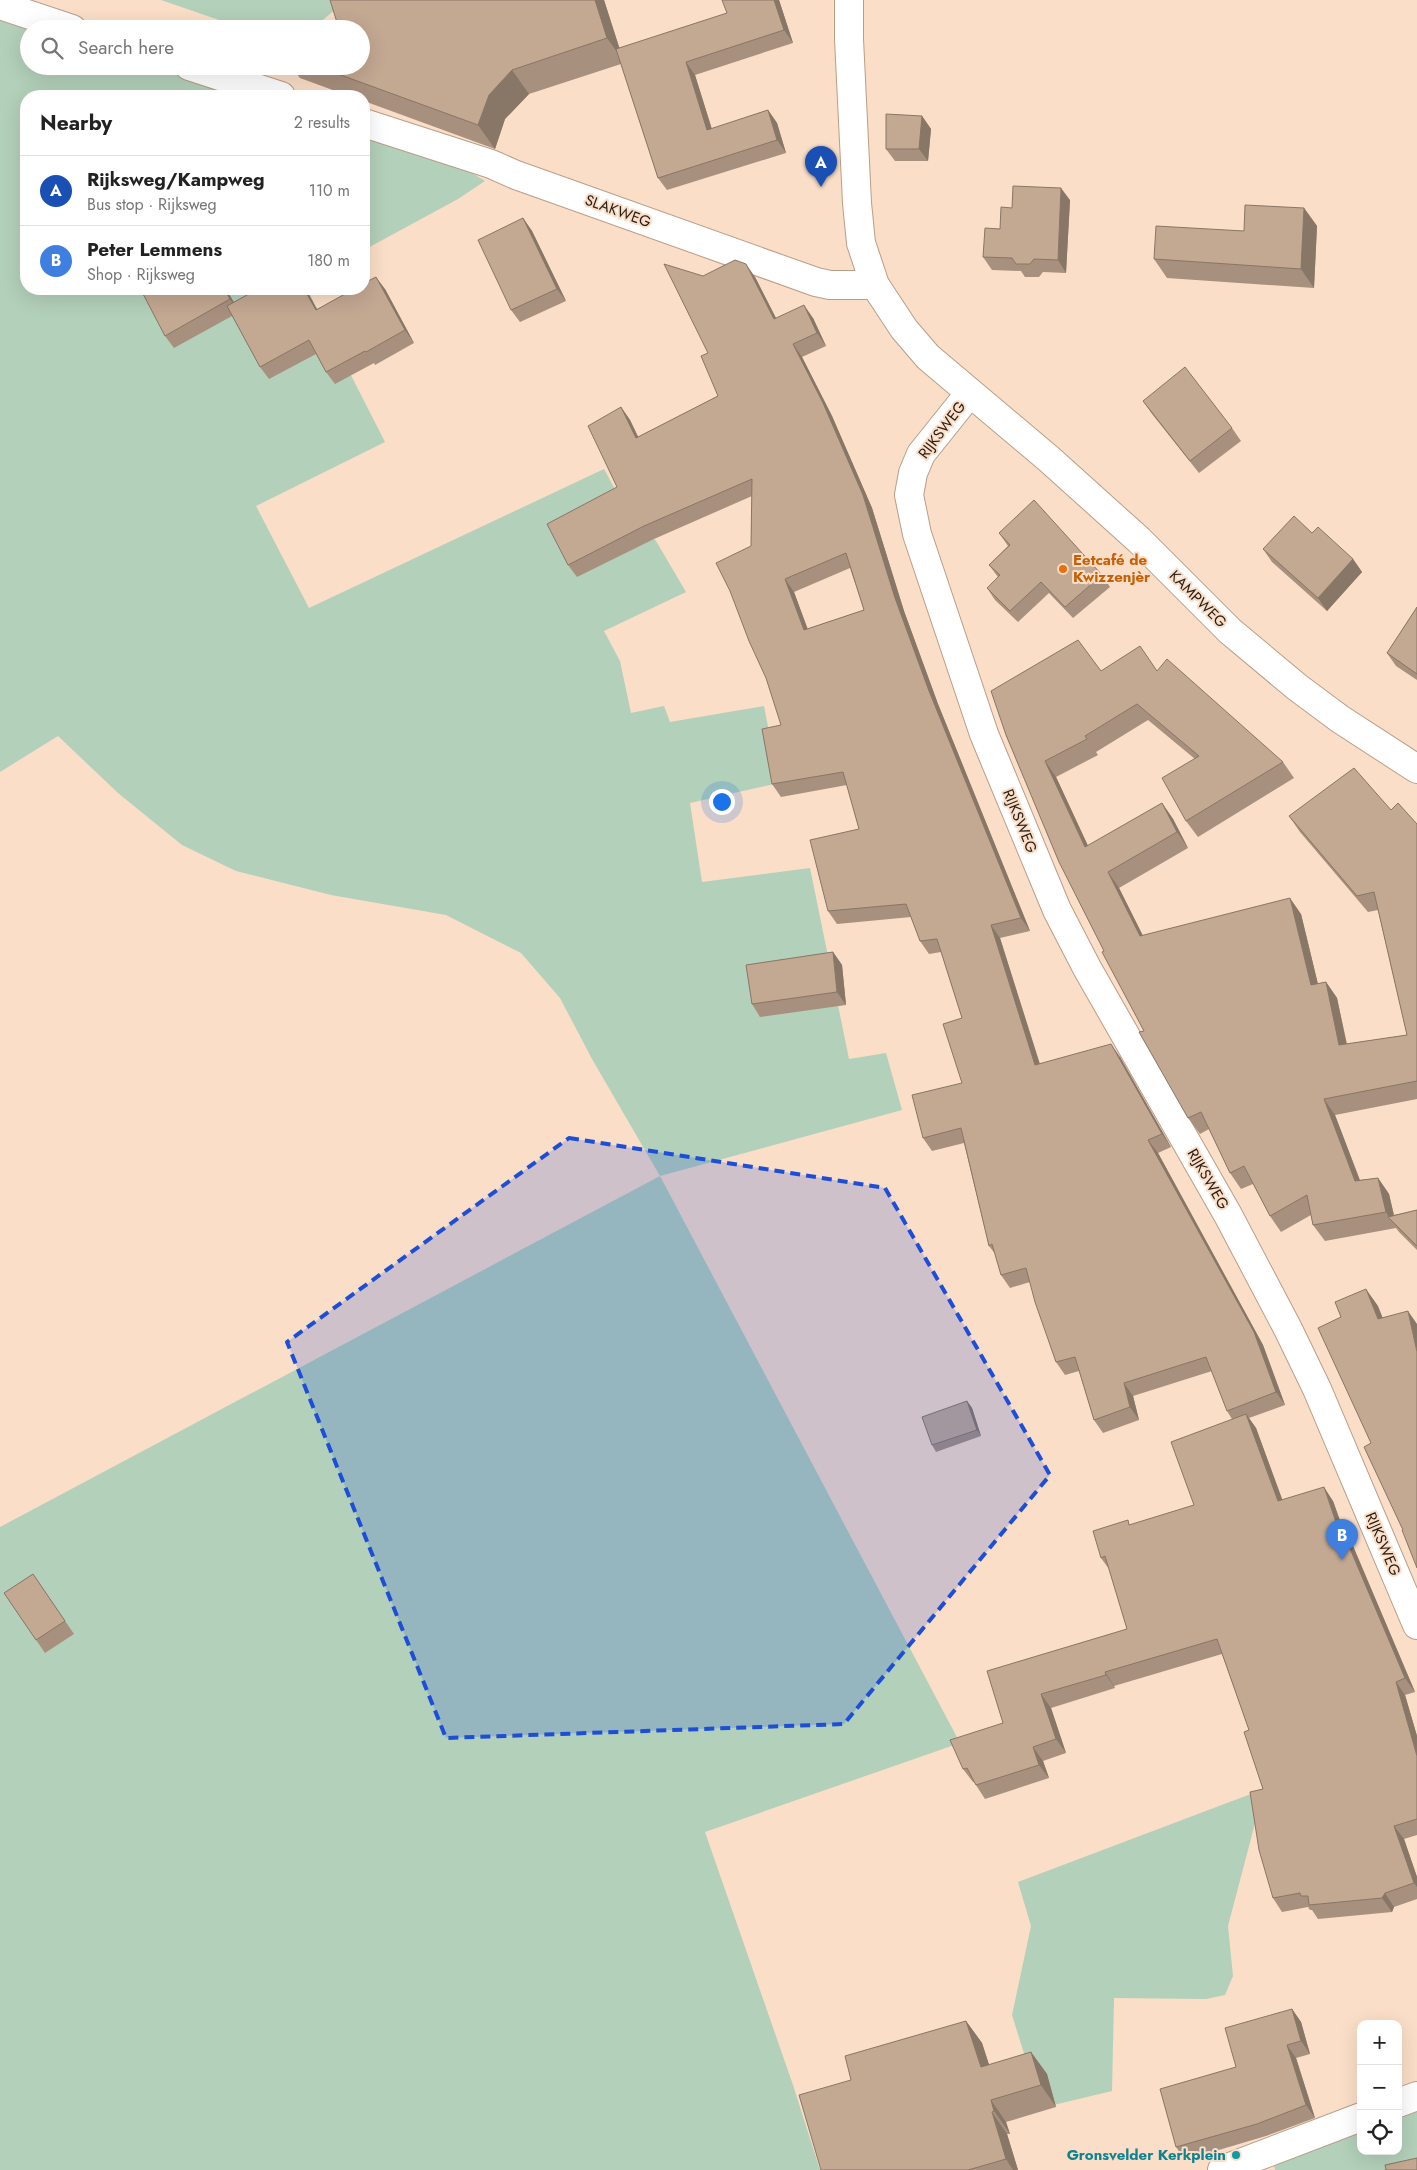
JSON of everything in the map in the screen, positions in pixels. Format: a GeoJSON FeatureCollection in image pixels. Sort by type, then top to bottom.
{"type":"FeatureCollection","features":[{"type":"Feature","properties":{"kind":"street","name":"RIJKSWEG"},"geometry":{"type":"LineString","coordinates":[[850,0],[849,39],[857,204],[861,243],[875,285],[904,329],[928,357],[969,394],[920,454],[909,494],[917,534],[984,734],[1020,823],[1070,935],[1228,1215],[1317,1389],[1417,1625]]}},
{"type":"Feature","properties":{"kind":"street"},"geometry":{"type":"LineString","coordinates":[[0,5],[45,20]]}},
{"type":"Feature","properties":{"kind":"street"},"geometry":{"type":"LineString","coordinates":[[216,75],[262,90]]}},
{"type":"Feature","properties":{"kind":"street","name":"SLAKWEG"},"geometry":{"type":"LineString","coordinates":[[370,125],[490,164],[816,282],[830,285],[875,285]]}},
{"type":"Feature","properties":{"kind":"street","name":"KAMPWEG"},"geometry":{"type":"LineString","coordinates":[[969,394],[1056,465],[1139,540],[1230,631],[1297,687],[1340,719],[1417,769]]}},
{"type":"Feature","properties":{"kind":"street"},"geometry":{"type":"LineString","coordinates":[[1402,2102],[1417,2096]]}},
{"type":"Feature","properties":{"kind":"street"},"geometry":{"type":"LineString","coordinates":[[1222,2170],[1357,2118]]}},
{"type":"Feature","properties":{"kind":"highlighted area"},"geometry":{"type":"Polygon","coordinates":[[[569,1138],[885,1188],[1050,1475],[844,1724],[446,1738],[287,1342],[569,1138]]]}},
{"type":"Feature","properties":{"kind":"green space"},"geometry":{"type":"Polygon","coordinates":[[[161,0],[355,0],[343,3],[323,20],[219,20],[161,0]]]}},
{"type":"Feature","properties":{"kind":"green space"},"geometry":{"type":"Polygon","coordinates":[[[0,20],[20,26],[20,75],[182,75],[229,90],[20,90],[20,295],[310,295],[385,442],[256,506],[309,608],[604,469],[623,504],[656,541],[686,592],[604,631],[620,661],[631,713],[664,706],[670,722],[764,706],[779,783],[690,803],[702,882],[810,868],[849,1059],[886,1053],[902,1110],[660,1176],[592,1059],[560,998],[521,953],[446,915],[331,895],[236,871],[182,845],[118,793],[58,736],[0,772],[0,20]]]}},
{"type":"Feature","properties":{"kind":"green space"},"geometry":{"type":"Polygon","coordinates":[[[370,135],[472,173],[485,181],[458,199],[370,247],[370,135]]]}},
{"type":"Feature","properties":{"kind":"green space"},"geometry":{"type":"Polygon","coordinates":[[[660,1176],[960,1743],[705,1832],[793,2085],[820,2170],[0,2170],[0,1527],[660,1176]]]}},
{"type":"Feature","properties":{"kind":"green space"},"geometry":{"type":"Polygon","coordinates":[[[1264,1789],[1228,1926],[1233,1976],[1225,1995],[1206,1999],[1114,1998],[1112,2091],[1041,2108],[1012,2015],[1031,1926],[1018,1882],[1264,1789]]]}},
{"type":"Feature","properties":{"kind":"green space"},"geometry":{"type":"Polygon","coordinates":[[[1417,2110],[1417,2170],[1275,2170],[1274,2165],[1357,2134],[1357,2155],[1402,2155],[1402,2116],[1417,2110]]]}},
{"type":"Feature","properties":{"kind":"building"},"geometry":{"type":"Polygon","coordinates":[[[330,0],[595,0],[607,38],[512,70],[489,95],[478,125],[341,75],[370,75],[370,20],[336,20],[330,0]]]}},
{"type":"Feature","properties":{"kind":"building"},"geometry":{"type":"Polygon","coordinates":[[[722,0],[774,0],[784,30],[686,62],[707,130],[768,110],[777,140],[658,178],[616,49],[727,13],[722,0]]]}},
{"type":"Feature","properties":{"kind":"building"},"geometry":{"type":"Polygon","coordinates":[[[886,114],[922,116],[919,149],[886,149],[886,114]]]}},
{"type":"Feature","properties":{"kind":"building"},"geometry":{"type":"Polygon","coordinates":[[[1013,186],[1061,188],[1058,260],[1034,259],[1030,264],[1016,264],[1012,258],[983,257],[985,228],[1000,229],[1001,207],[1012,208],[1013,186]]]}},
{"type":"Feature","properties":{"kind":"building"},"geometry":{"type":"Polygon","coordinates":[[[1245,205],[1304,208],[1301,269],[1154,259],[1156,226],[1244,231],[1245,205]]]}},
{"type":"Feature","properties":{"kind":"building"},"geometry":{"type":"Polygon","coordinates":[[[523,218],[557,289],[511,310],[478,240],[523,218]]]}},
{"type":"Feature","properties":{"kind":"building"},"geometry":{"type":"Polygon","coordinates":[[[735,260],[746,264],[774,319],[804,305],[817,333],[793,344],[823,403],[863,495],[895,598],[929,691],[1021,918],[991,925],[1035,1065],[1111,1044],[1162,1134],[1148,1140],[1254,1332],[1276,1392],[1227,1411],[1206,1357],[1124,1383],[1130,1407],[1094,1420],[1075,1357],[1056,1362],[1035,1302],[1026,1268],[1001,1275],[992,1244],[989,1246],[961,1128],[923,1138],[912,1095],[962,1083],[943,1024],[962,1018],[937,939],[920,941],[906,904],[828,911],[810,840],[859,829],[843,772],[772,784],[762,729],[781,725],[766,678],[749,641],[730,591],[716,563],[751,546],[752,479],[644,526],[568,565],[547,524],[617,487],[588,426],[621,407],[636,438],[718,396],[701,356],[708,353],[664,264],[703,276],[735,260]],[[846,553],[785,579],[804,630],[864,610],[846,553]]]}},
{"type":"Feature","properties":{"kind":"building"},"geometry":{"type":"Polygon","coordinates":[[[376,277],[405,330],[326,372],[309,340],[260,367],[227,306],[247,295],[307,295],[316,310],[343,295],[370,295],[370,280],[376,277]]]}},
{"type":"Feature","properties":{"kind":"building"},"geometry":{"type":"Polygon","coordinates":[[[144,295],[228,295],[230,299],[165,336],[144,295]]]}},
{"type":"Feature","properties":{"kind":"building"},"geometry":{"type":"Polygon","coordinates":[[[1185,367],[1232,428],[1190,461],[1143,401],[1185,367]]]}},
{"type":"Feature","properties":{"kind":"building"},"geometry":{"type":"Polygon","coordinates":[[[1034,500],[1102,575],[1065,607],[1041,582],[1010,611],[987,588],[1000,575],[989,565],[1010,545],[999,533],[1034,500]]]}},
{"type":"Feature","properties":{"kind":"building"},"geometry":{"type":"Polygon","coordinates":[[[1294,516],[1312,533],[1318,527],[1353,559],[1318,598],[1263,549],[1294,516]]]}},
{"type":"Feature","properties":{"kind":"building"},"geometry":{"type":"Polygon","coordinates":[[[1417,607],[1417,674],[1387,653],[1417,607]]]}},
{"type":"Feature","properties":{"kind":"building"},"geometry":{"type":"Polygon","coordinates":[[[1078,640],[1101,671],[1140,646],[1157,671],[1167,659],[1283,762],[1186,821],[1162,778],[1199,756],[1137,704],[1085,736],[1087,739],[1045,761],[1085,847],[1162,803],[1177,832],[1108,872],[1140,936],[1290,898],[1311,985],[1326,982],[1339,1045],[1407,1035],[1374,892],[1357,896],[1289,816],[1354,768],[1391,810],[1398,803],[1417,824],[1417,1081],[1324,1099],[1355,1181],[1378,1178],[1386,1212],[1313,1225],[1307,1195],[1270,1216],[1244,1166],[1230,1173],[1201,1112],[1188,1118],[1139,1032],[1144,1031],[1102,952],[1104,951],[1059,862],[1006,735],[991,691],[1078,640]]]}},
{"type":"Feature","properties":{"kind":"building"},"geometry":{"type":"Polygon","coordinates":[[[833,952],[837,992],[752,1004],[746,965],[833,952]]]}},
{"type":"Feature","properties":{"kind":"building"},"geometry":{"type":"Polygon","coordinates":[[[1417,1210],[1417,1246],[1388,1217],[1417,1210]]]}},
{"type":"Feature","properties":{"kind":"building"},"geometry":{"type":"Polygon","coordinates":[[[1366,1289],[1378,1319],[1408,1311],[1417,1352],[1417,1568],[1403,1530],[1364,1447],[1371,1443],[1318,1328],[1341,1317],[1335,1302],[1366,1289]]]}},
{"type":"Feature","properties":{"kind":"building"},"geometry":{"type":"Polygon","coordinates":[[[967,1401],[977,1430],[932,1445],[922,1417],[967,1401]]]}},
{"type":"Feature","properties":{"kind":"building"},"geometry":{"type":"Polygon","coordinates":[[[1246,1414],[1278,1501],[1324,1487],[1337,1525],[1340,1525],[1405,1678],[1396,1682],[1417,1756],[1417,1819],[1394,1826],[1414,1883],[1385,1893],[1382,1898],[1309,1905],[1308,1896],[1301,1896],[1300,1893],[1273,1898],[1259,1850],[1250,1792],[1263,1789],[1244,1732],[1249,1730],[1217,1639],[1105,1672],[1106,1675],[1041,1694],[1056,1739],[1033,1747],[1039,1765],[976,1785],[967,1768],[963,1769],[950,1740],[1003,1723],[987,1671],[1127,1629],[1105,1556],[1101,1558],[1093,1531],[1128,1520],[1129,1525],[1194,1505],[1171,1442],[1246,1414]]]}},
{"type":"Feature","properties":{"kind":"building"},"geometry":{"type":"Polygon","coordinates":[[[33,1574],[65,1621],[36,1640],[4,1593],[33,1574]]]}},
{"type":"Feature","properties":{"kind":"building"},"geometry":{"type":"Polygon","coordinates":[[[1292,2009],[1301,2041],[1287,2045],[1306,2105],[1257,2124],[1176,2147],[1160,2089],[1236,2067],[1225,2028],[1292,2009]]]}},
{"type":"Feature","properties":{"kind":"building"},"geometry":{"type":"Polygon","coordinates":[[[966,2021],[981,2067],[1031,2052],[1041,2085],[991,2100],[994,2111],[992,2112],[1006,2159],[968,2170],[821,2170],[799,2095],[851,2080],[845,2056],[966,2021]]]}},
{"type":"Feature","properties":{"kind":"building"},"geometry":{"type":"Polygon","coordinates":[[[1417,2158],[1417,2170],[1386,2170],[1385,2165],[1417,2158]]]}},
{"type":"Feature","properties":{"kind":"place","name":"Rijksweg/Kampweg"},"geometry":{"type":"Point","coordinates":[821,187]}},
{"type":"Feature","properties":{"kind":"place","name":"Eetcafé de Kwizzenjèr"},"geometry":{"type":"Point","coordinates":[1063,569]}},
{"type":"Feature","properties":{"kind":"place","name":"Peter Lemmens"},"geometry":{"type":"Point","coordinates":[1342,1560]}},
{"type":"Feature","properties":{"kind":"place","name":"Gronsvelder Kerkplein"},"geometry":{"type":"Point","coordinates":[1236,2155]}}]}
